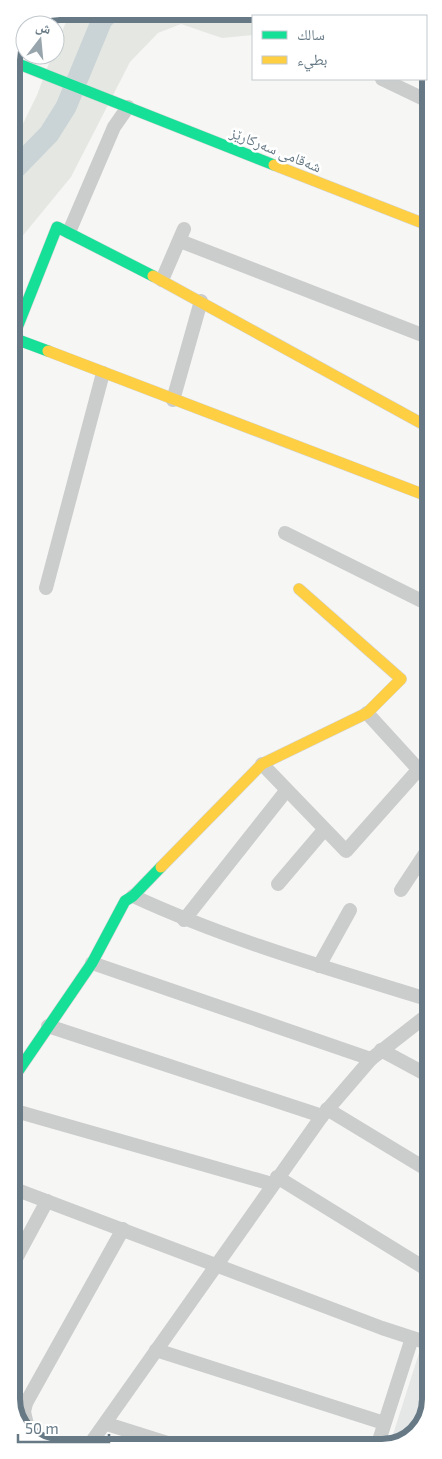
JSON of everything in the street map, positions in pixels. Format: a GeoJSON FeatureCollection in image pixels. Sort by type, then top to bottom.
{"type":"FeatureCollection","features":[{"type":"Feature","properties":{"kind":"street","name":"شەقامی سەرکارێز"},"geometry":{"type":"LineString","coordinates":[[20,64],[422,223]]}},
{"type":"Feature","properties":{"kind":"street"},"geometry":{"type":"LineString","coordinates":[[384,80],[422,98]]}},
{"type":"Feature","properties":{"kind":"street"},"geometry":{"type":"LineString","coordinates":[[69,232],[114,127],[128,107]]}},
{"type":"Feature","properties":{"kind":"street"},"geometry":{"type":"LineString","coordinates":[[20,320],[57,227],[201,301],[422,424]]}},
{"type":"Feature","properties":{"kind":"street"},"geometry":{"type":"LineString","coordinates":[[162,280],[182,235],[422,335]]}},
{"type":"Feature","properties":{"kind":"street"},"geometry":{"type":"LineString","coordinates":[[173,400],[201,301]]}},
{"type":"Feature","properties":{"kind":"street"},"geometry":{"type":"LineString","coordinates":[[20,341],[422,494]]}},
{"type":"Feature","properties":{"kind":"street"},"geometry":{"type":"LineString","coordinates":[[46,588],[104,374]]}},
{"type":"Feature","properties":{"kind":"street"},"geometry":{"type":"LineString","coordinates":[[285,533],[422,601]]}},
{"type":"Feature","properties":{"kind":"street"},"geometry":{"type":"LineString","coordinates":[[20,1068],[92,963],[125,901],[133,896],[262,764],[367,713],[401,679],[299,589]]}},
{"type":"Feature","properties":{"kind":"street"},"geometry":{"type":"LineString","coordinates":[[367,713],[422,773]]}},
{"type":"Feature","properties":{"kind":"street"},"geometry":{"type":"LineString","coordinates":[[262,764],[346,851],[419,769]]}},
{"type":"Feature","properties":{"kind":"street"},"geometry":{"type":"LineString","coordinates":[[184,920],[286,790]]}},
{"type":"Feature","properties":{"kind":"street"},"geometry":{"type":"LineString","coordinates":[[278,884],[324,830]]}},
{"type":"Feature","properties":{"kind":"street"},"geometry":{"type":"LineString","coordinates":[[401,890],[422,858]]}},
{"type":"Feature","properties":{"kind":"street"},"geometry":{"type":"LineString","coordinates":[[133,896],[184,920],[319,966],[422,998]]}},
{"type":"Feature","properties":{"kind":"street"},"geometry":{"type":"LineString","coordinates":[[319,966],[350,910]]}},
{"type":"Feature","properties":{"kind":"street"},"geometry":{"type":"LineString","coordinates":[[92,963],[376,1054],[422,1074]]}},
{"type":"Feature","properties":{"kind":"street"},"geometry":{"type":"LineString","coordinates":[[95,1439],[107,1424],[156,1350],[274,1181],[324,1113],[376,1054],[422,1019]]}},
{"type":"Feature","properties":{"kind":"street"},"geometry":{"type":"LineString","coordinates":[[48,1026],[324,1113],[422,1167]]}},
{"type":"Feature","properties":{"kind":"street"},"geometry":{"type":"LineString","coordinates":[[20,1112],[274,1181],[422,1267]]}},
{"type":"Feature","properties":{"kind":"street"},"geometry":{"type":"LineString","coordinates":[[20,1191],[422,1341]]}},
{"type":"Feature","properties":{"kind":"street"},"geometry":{"type":"LineString","coordinates":[[20,1251],[47,1201]]}},
{"type":"Feature","properties":{"kind":"street"},"geometry":{"type":"LineString","coordinates":[[26,1419],[24,1412],[26,1404],[123,1229]]}},
{"type":"Feature","properties":{"kind":"street"},"geometry":{"type":"LineString","coordinates":[[379,1439],[412,1338]]}},
{"type":"Feature","properties":{"kind":"street"},"geometry":{"type":"LineString","coordinates":[[156,1350],[384,1423]]}},
{"type":"Feature","properties":{"kind":"street"},"geometry":{"type":"LineString","coordinates":[[20,1403],[26,1404]]}},
{"type":"Feature","properties":{"kind":"street"},"geometry":{"type":"LineString","coordinates":[[107,1424],[154,1439]]}},
{"type":"Feature","properties":{"kind":"street"},"geometry":{"type":"LineString","coordinates":[[136,1439],[138,1434]]}},
{"type":"Feature","properties":{"kind":"shaded area"},"geometry":{"type":"Polygon","coordinates":[[[67,20],[252,20],[252,35],[222,38],[181,24],[158,33],[130,62],[71,177],[20,239],[20,130],[37,95],[48,65],[65,65],[65,24],[67,20]]]}},
{"type":"Feature","properties":{"kind":"shaded area"},"geometry":{"type":"Polygon","coordinates":[[[420,1350],[422,1351],[422,1399],[420,1412],[410,1427],[392,1438],[420,1350]]]}},
{"type":"Feature","properties":{"kind":"waterway"},"geometry":{"type":"LineString","coordinates":[[20,164],[49,134],[66,107],[102,20]]}},
{"type":"Feature","properties":{"kind":"traffic: fast"},"geometry":{"type":"LineString","coordinates":[[20,65],[274,165]]}},
{"type":"Feature","properties":{"kind":"traffic: fast"},"geometry":{"type":"LineString","coordinates":[[20,320],[57,227],[153,276]]}},
{"type":"Feature","properties":{"kind":"traffic: fast"},"geometry":{"type":"LineString","coordinates":[[20,341],[48,351]]}},
{"type":"Feature","properties":{"kind":"traffic: fast"},"geometry":{"type":"LineString","coordinates":[[20,1068],[92,963],[125,901],[133,896],[161,867]]}},
{"type":"Feature","properties":{"kind":"traffic: slow"},"geometry":{"type":"LineString","coordinates":[[274,165],[422,223]]}},
{"type":"Feature","properties":{"kind":"traffic: slow"},"geometry":{"type":"LineString","coordinates":[[153,276],[422,424]]}},
{"type":"Feature","properties":{"kind":"traffic: slow"},"geometry":{"type":"LineString","coordinates":[[48,351],[422,494]]}},
{"type":"Feature","properties":{"kind":"traffic: slow"},"geometry":{"type":"LineString","coordinates":[[161,867],[262,764],[367,713],[401,679],[299,589]]}}]}
